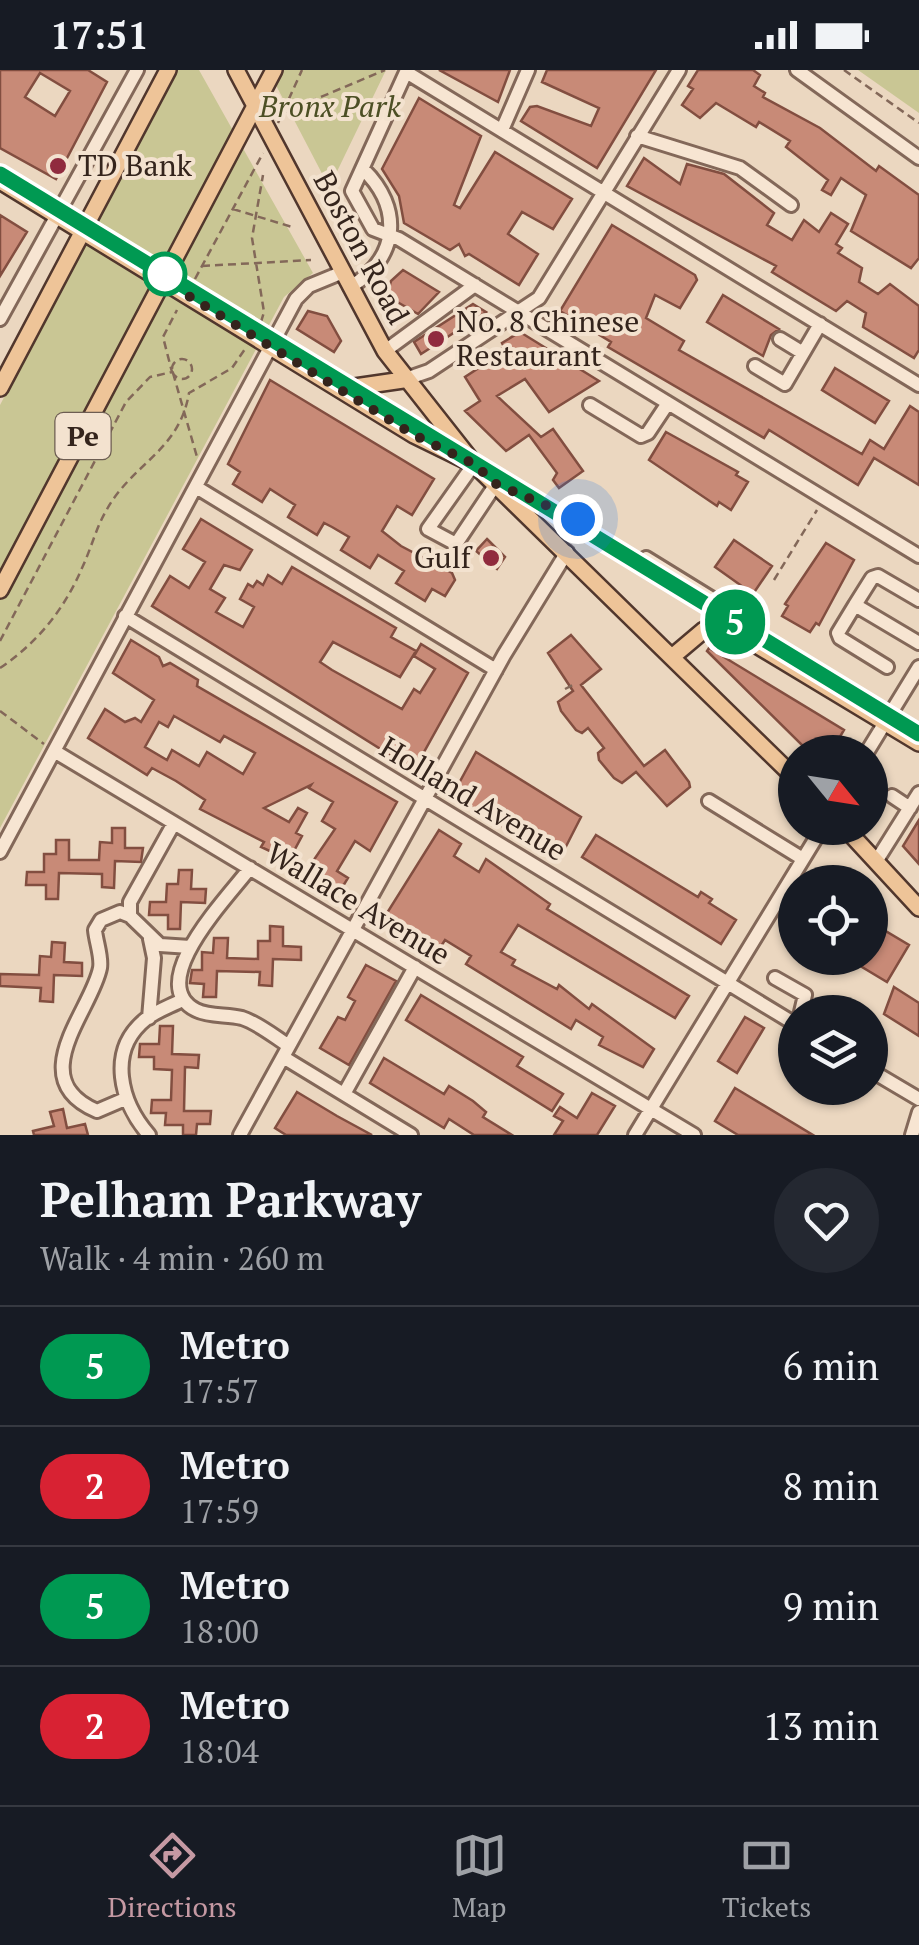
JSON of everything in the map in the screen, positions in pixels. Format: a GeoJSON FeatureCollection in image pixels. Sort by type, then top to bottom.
{"type":"FeatureCollection","features":[{"type":"Feature","properties":{"kind":"main road"},"geometry":{"type":"LineString","coordinates":[[0,388],[168,70]]}},
{"type":"Feature","properties":{"kind":"main road","name":"Boston Road"},"geometry":{"type":"LineString","coordinates":[[236,70],[403,380],[474,464],[778,761]]}},
{"type":"Feature","properties":{"kind":"main road"},"geometry":{"type":"LineString","coordinates":[[257,110],[274,70]]}},
{"type":"Feature","properties":{"kind":"main road","name":"Pe"},"geometry":{"type":"LineString","coordinates":[[0,590],[257,110]]}},
{"type":"Feature","properties":{"kind":"main road"},"geometry":{"type":"LineString","coordinates":[[0,181],[414,435],[474,464]]}},
{"type":"Feature","properties":{"kind":"main road"},"geometry":{"type":"LineString","coordinates":[[340,389],[403,380]]}},
{"type":"Feature","properties":{"kind":"main road"},"geometry":{"type":"LineString","coordinates":[[672,657],[700,632],[720,627],[746,637],[919,743]]}},
{"type":"Feature","properties":{"kind":"main road"},"geometry":{"type":"LineString","coordinates":[[862,845],[919,908]]}},
{"type":"Feature","properties":{"kind":"street"},"geometry":{"type":"LineString","coordinates":[[0,319],[135,74],[119,70]]}},
{"type":"Feature","properties":{"kind":"street"},"geometry":{"type":"LineString","coordinates":[[502,130],[528,70]]}},
{"type":"Feature","properties":{"kind":"street"},"geometry":{"type":"LineString","coordinates":[[403,380],[428,370],[521,312],[542,293],[679,70]]}},
{"type":"Feature","properties":{"kind":"street"},"geometry":{"type":"LineString","coordinates":[[796,70],[919,158]]}},
{"type":"Feature","properties":{"kind":"street"},"geometry":{"type":"LineString","coordinates":[[919,384],[406,71],[352,191],[370,226],[475,284],[919,556]]}},
{"type":"Feature","properties":{"kind":"street"},"geometry":{"type":"LineString","coordinates":[[638,136],[740,168],[791,205]]}},
{"type":"Feature","properties":{"kind":"street"},"geometry":{"type":"LineString","coordinates":[[0,852],[304,289],[374,270],[391,236],[384,195],[363,169]]}},
{"type":"Feature","properties":{"kind":"street"},"geometry":{"type":"LineString","coordinates":[[385,351],[475,284]]}},
{"type":"Feature","properties":{"kind":"street"},"geometry":{"type":"LineString","coordinates":[[755,366],[785,384],[820,324]]}},
{"type":"Feature","properties":{"kind":"street"},"geometry":{"type":"LineString","coordinates":[[780,338],[803,352]]}},
{"type":"Feature","properties":{"kind":"street"},"geometry":{"type":"LineString","coordinates":[[590,404],[641,436],[648,433],[668,403]]}},
{"type":"Feature","properties":{"kind":"street"},"geometry":{"type":"LineString","coordinates":[[474,464],[428,528],[456,544],[496,484]]}},
{"type":"Feature","properties":{"kind":"street"},"geometry":{"type":"LineString","coordinates":[[196,486],[496,670]]}},
{"type":"Feature","properties":{"kind":"street"},"geometry":{"type":"LineString","coordinates":[[240,1135],[496,670],[567,552]]}},
{"type":"Feature","properties":{"kind":"street"},"geometry":{"type":"LineString","coordinates":[[646,558],[719,604],[720,627]]}},
{"type":"Feature","properties":{"kind":"street"},"geometry":{"type":"LineString","coordinates":[[887,667],[838,633],[872,578],[878,576],[919,600]]}},
{"type":"Feature","properties":{"kind":"street"},"geometry":{"type":"LineString","coordinates":[[856,605],[919,642]]}},
{"type":"Feature","properties":{"kind":"street","name":"Holland Avenue"},"geometry":{"type":"LineString","coordinates":[[126,616],[778,1014]]}},
{"type":"Feature","properties":{"kind":"street"},"geometry":{"type":"LineString","coordinates":[[878,735],[919,667]]}},
{"type":"Feature","properties":{"kind":"street","name":"Wallace Avenue"},"geometry":{"type":"LineString","coordinates":[[54,751],[694,1135]]}},
{"type":"Feature","properties":{"kind":"street"},"geometry":{"type":"LineString","coordinates":[[877,860],[919,794]]}},
{"type":"Feature","properties":{"kind":"street"},"geometry":{"type":"LineString","coordinates":[[892,796],[910,808]]}},
{"type":"Feature","properties":{"kind":"street"},"geometry":{"type":"LineString","coordinates":[[709,801],[803,859]]}},
{"type":"Feature","properties":{"kind":"street"},"geometry":{"type":"LineString","coordinates":[[130,916],[130,902],[174,823]]}},
{"type":"Feature","properties":{"kind":"street"},"geometry":{"type":"LineString","coordinates":[[635,1135],[812,845]]}},
{"type":"Feature","properties":{"kind":"street"},"geometry":{"type":"LineString","coordinates":[[250,868],[190,947],[176,980],[182,1000],[198,1011],[243,1018],[344,1094],[411,1135]]}},
{"type":"Feature","properties":{"kind":"street"},"geometry":{"type":"LineString","coordinates":[[125,1099],[97,1111],[90,1108],[70,1088],[63,1063],[73,1020],[101,963],[95,930],[111,914],[120,912],[130,916],[160,946],[190,947]]}},
{"type":"Feature","properties":{"kind":"street"},"geometry":{"type":"LineString","coordinates":[[149,1018],[154,958],[150,939]]}},
{"type":"Feature","properties":{"kind":"street"},"geometry":{"type":"LineString","coordinates":[[344,1094],[414,967]]}},
{"type":"Feature","properties":{"kind":"street"},"geometry":{"type":"LineString","coordinates":[[774,978],[803,995]]}},
{"type":"Feature","properties":{"kind":"street"},"geometry":{"type":"LineString","coordinates":[[149,1135],[125,1099],[120,1068],[131,1037],[149,1018],[182,1000]]}},
{"type":"Feature","properties":{"kind":"street"},"geometry":{"type":"LineString","coordinates":[[888,1081],[919,1099]]}},
{"type":"Feature","properties":{"kind":"street"},"geometry":{"type":"LineString","coordinates":[[912,1135],[919,1112]]}},
{"type":"Feature","properties":{"kind":"path"},"geometry":{"type":"LineString","coordinates":[[302,70],[284,113],[385,70]]}},
{"type":"Feature","properties":{"kind":"path"},"geometry":{"type":"LineString","coordinates":[[844,70],[919,123]]}},
{"type":"Feature","properties":{"kind":"path"},"geometry":{"type":"LineString","coordinates":[[194,279],[257,164]]}},
{"type":"Feature","properties":{"kind":"path"},"geometry":{"type":"LineString","coordinates":[[260,322],[264,312],[252,238],[263,175]]}},
{"type":"Feature","properties":{"kind":"path"},"geometry":{"type":"LineString","coordinates":[[232,209],[292,227]]}},
{"type":"Feature","properties":{"kind":"path"},"geometry":{"type":"LineString","coordinates":[[201,266],[310,260]]}},
{"type":"Feature","properties":{"kind":"path"},"geometry":{"type":"LineString","coordinates":[[178,310],[163,337],[198,456],[192,467]]}},
{"type":"Feature","properties":{"kind":"path"},"geometry":{"type":"LineString","coordinates":[[0,668],[40,636],[80,573],[106,510],[169,443],[185,414],[188,393],[232,368],[242,356]]}},
{"type":"Feature","properties":{"kind":"path"},"geometry":{"type":"LineString","coordinates":[[178,360],[192,367],[186,379],[178,379],[172,372],[178,360]]}},
{"type":"Feature","properties":{"kind":"path"},"geometry":{"type":"LineString","coordinates":[[0,640],[126,402],[150,377],[172,372]]}},
{"type":"Feature","properties":{"kind":"path"},"geometry":{"type":"LineString","coordinates":[[526,495],[555,506],[646,558]]}},
{"type":"Feature","properties":{"kind":"path"},"geometry":{"type":"LineString","coordinates":[[774,580],[817,510]]}},
{"type":"Feature","properties":{"kind":"path"},"geometry":{"type":"LineString","coordinates":[[565,688],[574,686]]}},
{"type":"Feature","properties":{"kind":"path"},"geometry":{"type":"LineString","coordinates":[[0,711],[54,751]]}},
{"type":"Feature","properties":{"kind":"green space"},"geometry":{"type":"Polygon","coordinates":[[[177,70],[199,70],[313,273],[284,297],[0,828],[0,405],[177,70]]]}},
{"type":"Feature","properties":{"kind":"green space","name":"Bronx Park"},"geometry":{"type":"Polygon","coordinates":[[[268,70],[386,70],[330,186],[328,185],[268,70]]]}},
{"type":"Feature","properties":{"kind":"green space"},"geometry":{"type":"Polygon","coordinates":[[[858,70],[919,70],[919,113],[858,70]]]}},
{"type":"Feature","properties":{"kind":"building"},"geometry":{"type":"Polygon","coordinates":[[[0,70],[88,70],[107,82],[56,179],[0,148],[0,70]],[[40,73],[25,97],[55,116],[70,91],[40,73]]]}},
{"type":"Feature","properties":{"kind":"building"},"geometry":{"type":"Polygon","coordinates":[[[439,70],[510,70],[498,102],[439,70]]]}},
{"type":"Feature","properties":{"kind":"building"},"geometry":{"type":"Polygon","coordinates":[[[547,70],[656,70],[597,168],[521,121],[530,107],[537,106],[591,126],[599,108],[542,82],[547,70]]]}},
{"type":"Feature","properties":{"kind":"building"},"geometry":{"type":"Polygon","coordinates":[[[698,70],[753,70],[760,75],[754,86],[765,93],[763,97],[820,128],[876,171],[879,166],[919,195],[919,258],[911,268],[851,231],[866,195],[841,178],[831,195],[822,190],[828,180],[786,147],[790,141],[759,122],[756,127],[716,103],[700,118],[682,105],[693,89],[688,86],[698,70]]]}},
{"type":"Feature","properties":{"kind":"building"},"geometry":{"type":"Polygon","coordinates":[[[419,98],[481,136],[454,205],[460,208],[495,152],[572,199],[553,229],[522,212],[508,234],[538,254],[519,285],[469,254],[465,256],[459,244],[450,250],[404,223],[399,196],[382,169],[419,98]]]}},
{"type":"Feature","properties":{"kind":"building"},"geometry":{"type":"Polygon","coordinates":[[[644,158],[680,184],[687,164],[724,174],[774,213],[767,225],[792,240],[804,220],[819,232],[831,213],[848,224],[836,244],[842,248],[838,253],[862,268],[859,282],[878,294],[890,284],[919,306],[919,350],[914,358],[863,327],[866,313],[847,301],[836,311],[772,272],[776,266],[627,186],[644,158]]]}},
{"type":"Feature","properties":{"kind":"building"},"geometry":{"type":"Polygon","coordinates":[[[0,215],[27,232],[0,276],[0,215]]]}},
{"type":"Feature","properties":{"kind":"building"},"geometry":{"type":"Polygon","coordinates":[[[612,225],[695,275],[697,280],[680,308],[655,295],[646,318],[684,341],[679,350],[862,454],[870,440],[884,449],[910,406],[919,412],[919,485],[874,458],[858,485],[769,430],[764,438],[608,347],[611,342],[560,311],[612,225]]]}},
{"type":"Feature","properties":{"kind":"building"},"geometry":{"type":"Polygon","coordinates":[[[403,270],[439,292],[418,314],[387,296],[391,281],[403,270]]]}},
{"type":"Feature","properties":{"kind":"building"},"geometry":{"type":"Polygon","coordinates":[[[723,295],[779,329],[771,335],[763,356],[707,322],[723,295]]]}},
{"type":"Feature","properties":{"kind":"building"},"geometry":{"type":"Polygon","coordinates":[[[473,304],[486,312],[421,354],[414,342],[473,304]]]}},
{"type":"Feature","properties":{"kind":"building"},"geometry":{"type":"Polygon","coordinates":[[[308,311],[327,316],[341,341],[334,352],[297,329],[308,311]]]}},
{"type":"Feature","properties":{"kind":"building"},"geometry":{"type":"Polygon","coordinates":[[[520,332],[599,381],[549,412],[525,379],[497,396],[541,437],[553,429],[583,471],[559,488],[553,480],[557,473],[529,435],[506,451],[465,411],[480,401],[465,377],[494,358],[492,355],[504,347],[502,343],[520,332]]]}},
{"type":"Feature","properties":{"kind":"building"},"geometry":{"type":"Polygon","coordinates":[[[835,368],[889,401],[875,423],[822,390],[835,368]]]}},
{"type":"Feature","properties":{"kind":"building"},"geometry":{"type":"Polygon","coordinates":[[[270,380],[434,479],[412,515],[397,506],[382,531],[401,546],[452,573],[455,580],[445,596],[432,589],[425,601],[396,583],[404,571],[378,555],[370,568],[341,550],[349,537],[324,523],[317,535],[288,517],[295,505],[270,489],[262,502],[233,484],[240,472],[228,464],[270,380]]]}},
{"type":"Feature","properties":{"kind":"building"},"geometry":{"type":"Polygon","coordinates":[[[666,432],[738,472],[736,475],[748,482],[731,510],[719,502],[717,506],[649,460],[666,432]]]}},
{"type":"Feature","properties":{"kind":"building"},"geometry":{"type":"Polygon","coordinates":[[[201,519],[252,550],[240,570],[224,565],[210,589],[225,598],[216,612],[243,627],[254,607],[240,599],[248,584],[253,587],[257,581],[263,585],[268,575],[282,584],[292,567],[396,628],[391,637],[416,651],[400,677],[333,642],[320,662],[332,670],[402,709],[414,689],[420,693],[435,669],[414,656],[421,644],[468,673],[414,770],[152,606],[170,576],[189,588],[205,562],[183,549],[201,519]]]}},
{"type":"Feature","properties":{"kind":"building"},"geometry":{"type":"Polygon","coordinates":[[[487,539],[505,557],[497,569],[476,551],[487,539]]]}},
{"type":"Feature","properties":{"kind":"building"},"geometry":{"type":"Polygon","coordinates":[[[734,540],[772,566],[753,594],[715,567],[734,540]]]}},
{"type":"Feature","properties":{"kind":"building"},"geometry":{"type":"Polygon","coordinates":[[[826,543],[854,560],[819,625],[816,623],[810,632],[782,616],[788,606],[785,604],[826,543]]]}},
{"type":"Feature","properties":{"kind":"building"},"geometry":{"type":"Polygon","coordinates":[[[571,635],[601,669],[581,685],[644,766],[665,750],[689,782],[690,787],[667,806],[636,772],[622,783],[614,778],[599,760],[598,753],[604,748],[588,728],[582,733],[576,730],[561,711],[558,702],[573,691],[548,653],[571,635]]]}},
{"type":"Feature","properties":{"kind":"building"},"geometry":{"type":"Polygon","coordinates":[[[131,640],[159,657],[163,666],[170,663],[198,680],[197,686],[397,802],[370,851],[355,841],[337,871],[348,878],[340,891],[307,870],[335,829],[322,821],[333,802],[309,788],[311,785],[264,808],[289,822],[298,808],[307,813],[296,833],[302,836],[289,860],[261,847],[264,842],[200,809],[205,800],[176,781],[152,768],[147,775],[88,738],[105,709],[125,722],[135,718],[141,722],[154,700],[113,673],[131,640]],[[174,716],[168,727],[159,722],[145,747],[167,760],[172,750],[199,766],[207,752],[243,774],[255,753],[224,736],[220,742],[174,716]]]}},
{"type":"Feature","properties":{"kind":"building"},"geometry":{"type":"Polygon","coordinates":[[[709,648],[844,730],[841,735],[792,735],[707,651],[709,648]]]}},
{"type":"Feature","properties":{"kind":"building"},"geometry":{"type":"Polygon","coordinates":[[[476,752],[581,817],[559,860],[452,796],[476,752]]]}},
{"type":"Feature","properties":{"kind":"building"},"geometry":{"type":"Polygon","coordinates":[[[919,820],[919,864],[903,846],[919,820]]]}},
{"type":"Feature","properties":{"kind":"building"},"geometry":{"type":"Polygon","coordinates":[[[112,828],[125,828],[125,848],[143,848],[141,862],[115,861],[114,888],[102,887],[102,874],[59,873],[58,899],[46,899],[46,885],[26,885],[27,872],[44,872],[44,854],[56,854],[56,840],[69,840],[69,860],[99,860],[100,842],[112,843],[112,828]]]}},
{"type":"Feature","properties":{"kind":"building"},"geometry":{"type":"Polygon","coordinates":[[[439,830],[461,844],[454,856],[479,872],[486,859],[550,904],[547,909],[689,996],[675,1018],[518,925],[501,952],[515,960],[512,965],[557,989],[559,985],[589,1009],[592,1004],[654,1049],[643,1067],[599,1045],[603,1037],[576,1020],[571,1029],[466,964],[471,956],[445,940],[438,951],[382,921],[439,830]]]}},
{"type":"Feature","properties":{"kind":"building"},"geometry":{"type":"Polygon","coordinates":[[[596,835],[698,897],[701,892],[712,899],[709,903],[736,920],[721,944],[582,857],[596,835]]]}},
{"type":"Feature","properties":{"kind":"building"},"geometry":{"type":"Polygon","coordinates":[[[179,870],[192,870],[191,889],[206,889],[205,903],[181,902],[180,929],[168,929],[168,915],[149,915],[150,902],[166,902],[167,884],[178,884],[179,870]]]}},
{"type":"Feature","properties":{"kind":"building"},"geometry":{"type":"Polygon","coordinates":[[[270,926],[283,927],[283,946],[301,947],[301,960],[273,959],[272,986],[259,985],[260,972],[217,971],[216,997],[203,997],[204,984],[190,983],[192,970],[202,970],[202,952],[213,953],[214,938],[228,938],[227,958],[258,959],[258,941],[270,941],[270,926]]]}},
{"type":"Feature","properties":{"kind":"building"},"geometry":{"type":"Polygon","coordinates":[[[888,932],[909,945],[887,982],[875,975],[888,975],[888,932]]]}},
{"type":"Feature","properties":{"kind":"building"},"geometry":{"type":"Polygon","coordinates":[[[52,942],[65,943],[64,962],[82,963],[82,976],[54,975],[53,1002],[40,1001],[41,988],[0,986],[0,974],[39,975],[40,956],[51,957],[52,942]]]}},
{"type":"Feature","properties":{"kind":"building"},"geometry":{"type":"Polygon","coordinates":[[[366,965],[396,981],[349,1065],[320,1048],[338,1017],[345,1020],[355,1001],[348,997],[366,965]]]}},
{"type":"Feature","properties":{"kind":"building"},"geometry":{"type":"Polygon","coordinates":[[[894,987],[919,1003],[919,1036],[888,1017],[894,987]]]}},
{"type":"Feature","properties":{"kind":"building"},"geometry":{"type":"Polygon","coordinates":[[[421,995],[523,1057],[517,1066],[563,1094],[552,1111],[406,1020],[421,995]]]}},
{"type":"Feature","properties":{"kind":"building"},"geometry":{"type":"Polygon","coordinates":[[[745,1017],[764,1028],[737,1073],[718,1061],[745,1017]]]}},
{"type":"Feature","properties":{"kind":"building"},"geometry":{"type":"Polygon","coordinates":[[[160,1026],[173,1026],[172,1054],[199,1055],[198,1068],[185,1067],[184,1111],[211,1111],[210,1124],[197,1124],[196,1135],[183,1135],[183,1125],[165,1125],[166,1113],[151,1113],[152,1100],[171,1100],[172,1070],[154,1069],[154,1057],[139,1057],[140,1044],[159,1044],[160,1026]]]}},
{"type":"Feature","properties":{"kind":"building"},"geometry":{"type":"Polygon","coordinates":[[[384,1058],[444,1094],[449,1086],[486,1112],[483,1117],[512,1135],[474,1135],[449,1119],[444,1128],[370,1083],[384,1058]]]}},
{"type":"Feature","properties":{"kind":"building"},"geometry":{"type":"Polygon","coordinates":[[[735,1088],[813,1135],[738,1135],[715,1121],[735,1088]]]}},
{"type":"Feature","properties":{"kind":"building"},"geometry":{"type":"Polygon","coordinates":[[[297,1092],[372,1135],[286,1135],[275,1128],[297,1092]]]}},
{"type":"Feature","properties":{"kind":"building"},"geometry":{"type":"Polygon","coordinates":[[[592,1093],[615,1106],[597,1135],[554,1135],[563,1121],[554,1116],[560,1107],[577,1118],[592,1093]]]}},
{"type":"Feature","properties":{"kind":"building"},"geometry":{"type":"Polygon","coordinates":[[[63,1109],[67,1128],[85,1124],[88,1135],[34,1135],[33,1131],[54,1126],[50,1112],[63,1109]]]}},
{"type":"Feature","properties":{"kind":"railway"},"geometry":{"type":"LineString","coordinates":[[0,181],[919,743]]}},
{"type":"Feature","properties":{"kind":"metro line","name":"5"},"geometry":{"type":"LineString","coordinates":[[0,174],[919,734]]}},
{"type":"Feature","properties":{"kind":"place","name":"TD Bank"},"geometry":{"type":"Point","coordinates":[58,166]}},
{"type":"Feature","properties":{"kind":"place","name":"No. 8 Chinese Restaurant"},"geometry":{"type":"Point","coordinates":[436,339]}},
{"type":"Feature","properties":{"kind":"place","name":"Gulf"},"geometry":{"type":"Point","coordinates":[491,558]}},
{"type":"Feature","properties":{"kind":"route"},"geometry":{"type":"LineString","coordinates":[[165,274],[166,282],[414,435],[474,464],[496,484],[578,519]]}}]}
